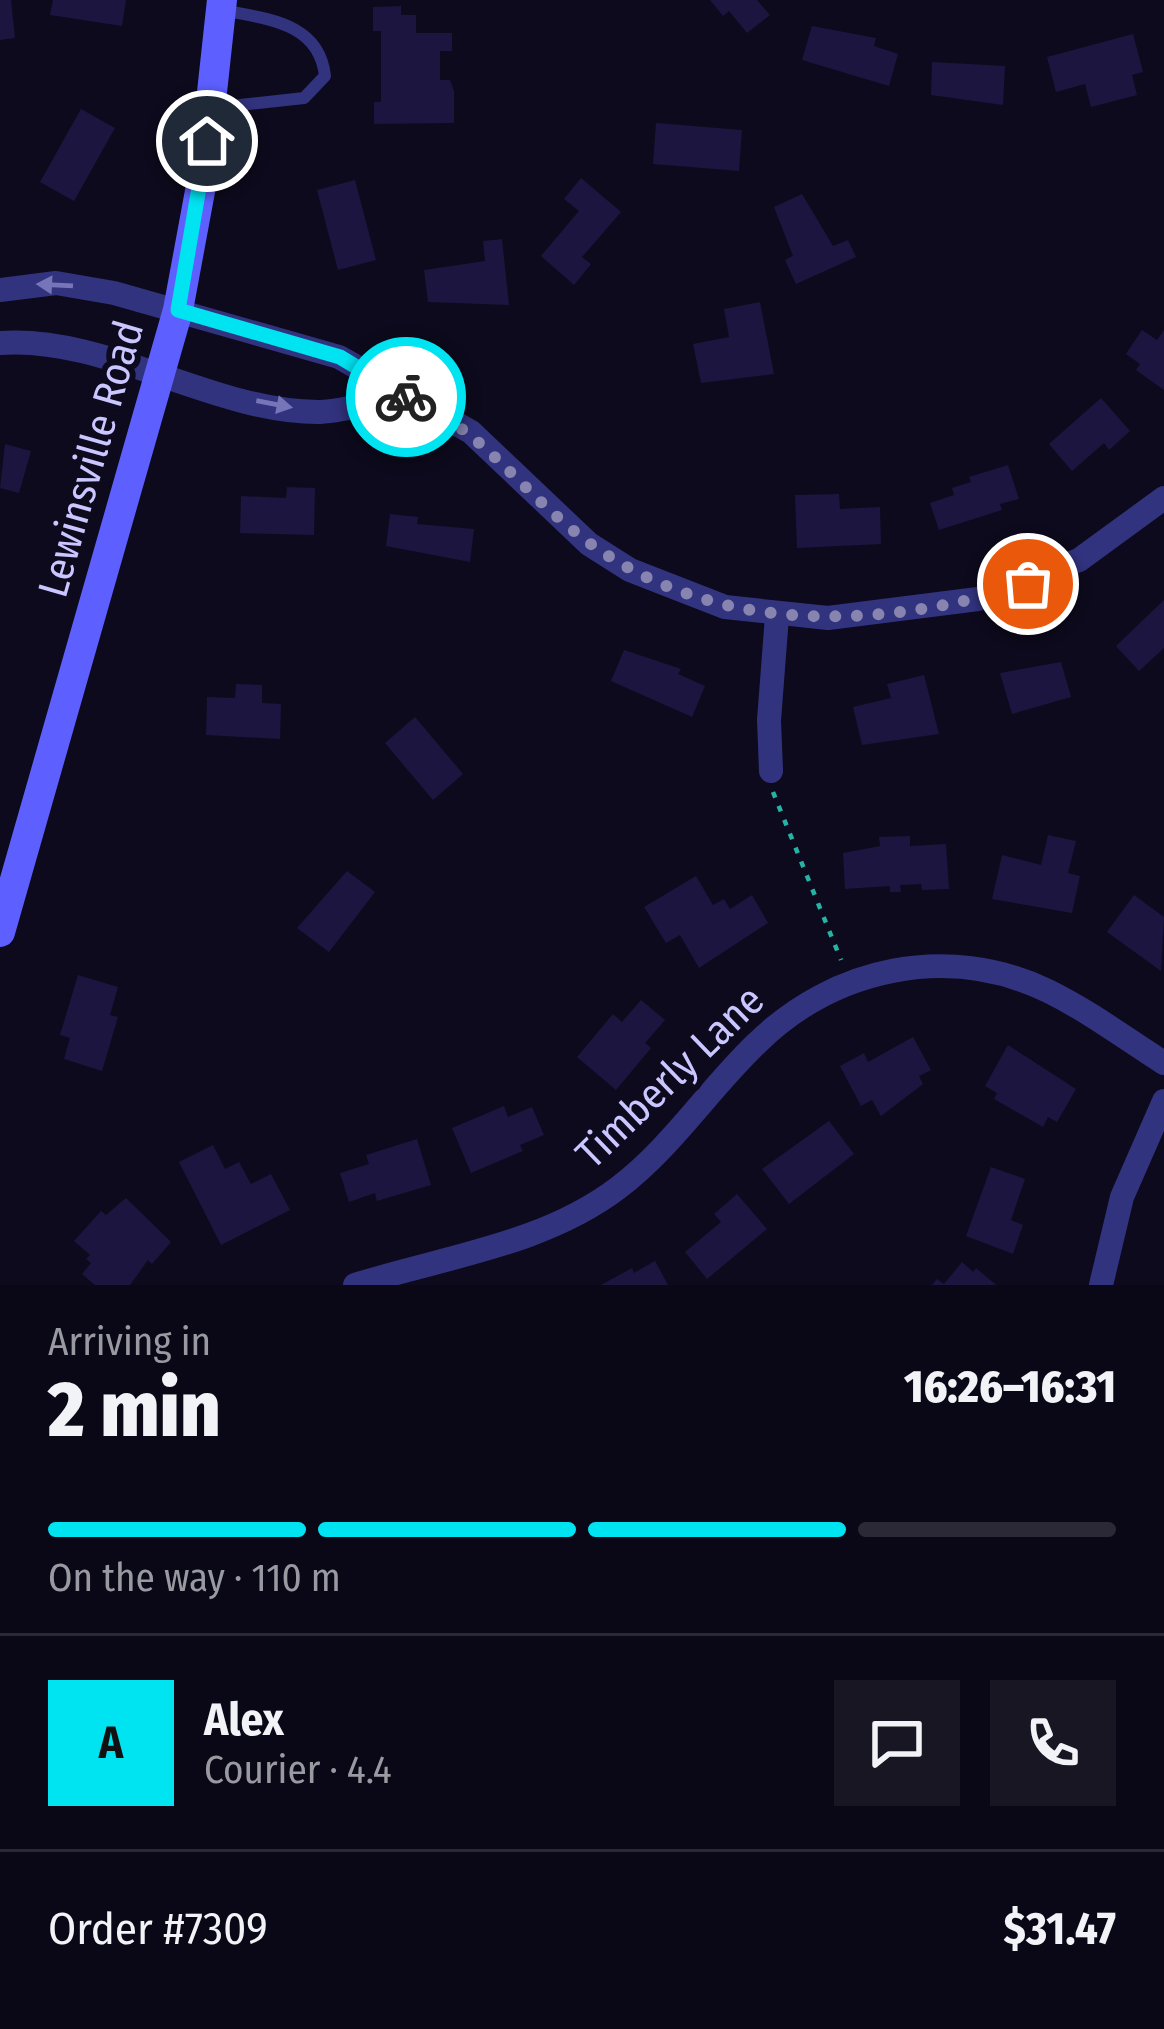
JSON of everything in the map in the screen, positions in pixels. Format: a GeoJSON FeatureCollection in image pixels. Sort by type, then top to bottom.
{"type":"FeatureCollection","features":[{"type":"Feature","properties":{"kind":"main road","name":"Lewinsville Road"},"geometry":{"type":"LineString","coordinates":[[0,932],[178,310],[212,107],[222,5]]}},
{"type":"Feature","properties":{"kind":"street"},"geometry":{"type":"LineString","coordinates":[[0,290],[56,283],[178,310],[340,357],[472,432],[550,512],[630,570],[724,607],[777,616],[915,611],[978,599],[1079,560],[1164,498]]}},
{"type":"Feature","properties":{"kind":"street"},"geometry":{"type":"LineString","coordinates":[[0,343],[48,345],[160,377],[320,412],[403,396]]}},
{"type":"Feature","properties":{"kind":"street"},"geometry":{"type":"LineString","coordinates":[[772,782],[777,616]]}},
{"type":"Feature","properties":{"kind":"street","name":"Timberly Lane"},"geometry":{"type":"LineString","coordinates":[[356,1285],[533,1234],[576,1215],[653,1158],[784,1018],[851,981],[895,969],[937,965],[1013,977],[1071,1004],[1164,1064]]}},
{"type":"Feature","properties":{"kind":"street"},"geometry":{"type":"LineString","coordinates":[[1101,1285],[1122,1197],[1164,1101]]}},
{"type":"Feature","properties":{"kind":"lane"},"geometry":{"type":"LineString","coordinates":[[212,107],[304,98],[325,76],[321,53],[304,33],[222,5]]}},
{"type":"Feature","properties":{"kind":"path"},"geometry":{"type":"LineString","coordinates":[[772,782],[851,981]]}},
{"type":"Feature","properties":{"kind":"building"},"geometry":{"type":"Polygon","coordinates":[[[0,0],[11,0],[15,38],[0,40],[0,0]]]}},
{"type":"Feature","properties":{"kind":"building"},"geometry":{"type":"Polygon","coordinates":[[[53,0],[126,0],[122,26],[50,15],[53,0]]]}},
{"type":"Feature","properties":{"kind":"building"},"geometry":{"type":"Polygon","coordinates":[[[710,0],[757,0],[770,15],[747,33],[729,11],[723,16],[710,0]]]}},
{"type":"Feature","properties":{"kind":"building"},"geometry":{"type":"Polygon","coordinates":[[[401,6],[401,15],[416,15],[416,33],[452,33],[452,51],[440,51],[440,80],[450,80],[454,91],[454,123],[374,124],[374,102],[381,102],[381,31],[373,31],[373,7],[401,6]]]}},
{"type":"Feature","properties":{"kind":"building"},"geometry":{"type":"Polygon","coordinates":[[[812,26],[876,38],[874,46],[898,54],[889,86],[802,60],[812,26]]]}},
{"type":"Feature","properties":{"kind":"building"},"geometry":{"type":"Polygon","coordinates":[[[1133,34],[1143,72],[1132,75],[1137,95],[1091,107],[1085,84],[1056,92],[1047,57],[1133,34]]]}},
{"type":"Feature","properties":{"kind":"building"},"geometry":{"type":"Polygon","coordinates":[[[932,62],[1005,66],[1003,105],[931,95],[932,62]]]}},
{"type":"Feature","properties":{"kind":"building"},"geometry":{"type":"Polygon","coordinates":[[[81,109],[115,128],[74,201],[40,182],[81,109]]]}},
{"type":"Feature","properties":{"kind":"building"},"geometry":{"type":"Polygon","coordinates":[[[656,123],[742,130],[739,171],[653,164],[656,123]]]}},
{"type":"Feature","properties":{"kind":"building"},"geometry":{"type":"Polygon","coordinates":[[[581,178],[621,212],[582,257],[591,264],[574,285],[541,256],[579,211],[564,199],[581,178]]]}},
{"type":"Feature","properties":{"kind":"building"},"geometry":{"type":"Polygon","coordinates":[[[355,180],[376,260],[338,270],[317,190],[355,180]]]}},
{"type":"Feature","properties":{"kind":"building"},"geometry":{"type":"Polygon","coordinates":[[[802,194],[833,246],[848,240],[856,257],[796,284],[785,260],[793,256],[774,207],[802,194]]]}},
{"type":"Feature","properties":{"kind":"building"},"geometry":{"type":"Polygon","coordinates":[[[502,239],[509,305],[428,302],[424,270],[485,261],[483,241],[502,239]]]}},
{"type":"Feature","properties":{"kind":"building"},"geometry":{"type":"Polygon","coordinates":[[[760,302],[774,374],[701,383],[693,344],[729,337],[724,309],[760,302]]]}},
{"type":"Feature","properties":{"kind":"building"},"geometry":{"type":"Polygon","coordinates":[[[1142,330],[1157,340],[1164,330],[1164,390],[1136,370],[1140,364],[1126,354],[1142,330]]]}},
{"type":"Feature","properties":{"kind":"building"},"geometry":{"type":"Polygon","coordinates":[[[1101,398],[1130,431],[1109,450],[1104,443],[1072,471],[1049,444],[1101,398]]]}},
{"type":"Feature","properties":{"kind":"building"},"geometry":{"type":"Polygon","coordinates":[[[5,444],[31,451],[19,493],[0,488],[5,444]]]}},
{"type":"Feature","properties":{"kind":"building"},"geometry":{"type":"Polygon","coordinates":[[[1008,465],[1019,499],[1000,504],[1002,510],[939,530],[930,503],[954,495],[952,488],[971,482],[969,477],[1008,465]]]}},
{"type":"Feature","properties":{"kind":"building"},"geometry":{"type":"Polygon","coordinates":[[[287,487],[315,488],[314,535],[240,533],[241,496],[286,498],[287,487]]]}},
{"type":"Feature","properties":{"kind":"building"},"geometry":{"type":"Polygon","coordinates":[[[839,494],[840,509],[880,507],[881,544],[797,548],[795,495],[839,494]]]}},
{"type":"Feature","properties":{"kind":"building"},"geometry":{"type":"Polygon","coordinates":[[[390,514],[418,517],[417,524],[474,529],[470,562],[386,546],[390,514]]]}},
{"type":"Feature","properties":{"kind":"building"},"geometry":{"type":"Polygon","coordinates":[[[1164,600],[1164,648],[1139,671],[1116,646],[1164,600]]]}},
{"type":"Feature","properties":{"kind":"building"},"geometry":{"type":"Polygon","coordinates":[[[624,650],[681,669],[678,674],[705,686],[692,717],[611,681],[624,650]]]}},
{"type":"Feature","properties":{"kind":"building"},"geometry":{"type":"Polygon","coordinates":[[[1061,662],[1071,697],[1012,714],[1000,673],[1061,662]]]}},
{"type":"Feature","properties":{"kind":"building"},"geometry":{"type":"Polygon","coordinates":[[[924,675],[939,734],[862,745],[853,707],[891,698],[887,684],[924,675]]]}},
{"type":"Feature","properties":{"kind":"building"},"geometry":{"type":"Polygon","coordinates":[[[236,684],[262,685],[262,703],[281,704],[280,739],[206,735],[207,697],[235,698],[236,684]]]}},
{"type":"Feature","properties":{"kind":"building"},"geometry":{"type":"Polygon","coordinates":[[[415,717],[463,774],[433,800],[385,743],[415,717]]]}},
{"type":"Feature","properties":{"kind":"building"},"geometry":{"type":"Polygon","coordinates":[[[1048,835],[1076,841],[1068,873],[1080,876],[1072,913],[992,899],[1002,855],[1041,865],[1048,835]]]}},
{"type":"Feature","properties":{"kind":"building"},"geometry":{"type":"Polygon","coordinates":[[[910,836],[910,846],[946,844],[949,889],[922,890],[921,884],[900,885],[901,892],[890,892],[890,886],[845,889],[843,853],[880,846],[879,837],[910,836]]]}},
{"type":"Feature","properties":{"kind":"building"},"geometry":{"type":"Polygon","coordinates":[[[347,871],[375,892],[329,952],[297,928],[347,871]]]}},
{"type":"Feature","properties":{"kind":"building"},"geometry":{"type":"Polygon","coordinates":[[[696,876],[713,905],[724,899],[730,909],[752,895],[768,923],[699,968],[680,935],[666,943],[644,907],[696,876]]]}},
{"type":"Feature","properties":{"kind":"building"},"geometry":{"type":"Polygon","coordinates":[[[1134,895],[1164,917],[1161,971],[1107,932],[1134,895]]]}},
{"type":"Feature","properties":{"kind":"building"},"geometry":{"type":"Polygon","coordinates":[[[78,975],[118,987],[110,1015],[118,1017],[102,1071],[64,1059],[70,1038],[60,1035],[78,975]]]}},
{"type":"Feature","properties":{"kind":"building"},"geometry":{"type":"Polygon","coordinates":[[[641,1000],[665,1020],[645,1043],[651,1048],[616,1090],[577,1057],[613,1014],[622,1022],[641,1000]]]}},
{"type":"Feature","properties":{"kind":"building"},"geometry":{"type":"Polygon","coordinates":[[[913,1037],[931,1070],[919,1076],[923,1084],[881,1116],[872,1100],[861,1106],[840,1066],[864,1053],[868,1062],[913,1037]]]}},
{"type":"Feature","properties":{"kind":"building"},"geometry":{"type":"Polygon","coordinates":[[[1008,1045],[1076,1089],[1057,1122],[1048,1117],[1043,1127],[994,1099],[997,1093],[985,1086],[1008,1045]]]}},
{"type":"Feature","properties":{"kind":"building"},"geometry":{"type":"Polygon","coordinates":[[[504,1106],[508,1117],[532,1107],[544,1135],[520,1145],[523,1151],[471,1173],[452,1128],[504,1106]]]}},
{"type":"Feature","properties":{"kind":"building"},"geometry":{"type":"Polygon","coordinates":[[[829,1121],[854,1154],[789,1204],[762,1169],[829,1121]]]}},
{"type":"Feature","properties":{"kind":"building"},"geometry":{"type":"Polygon","coordinates":[[[417,1139],[431,1185],[377,1201],[375,1193],[349,1202],[340,1173],[369,1164],[366,1155],[417,1139]]]}},
{"type":"Feature","properties":{"kind":"building"},"geometry":{"type":"Polygon","coordinates":[[[213,1145],[225,1169],[239,1162],[251,1184],[271,1174],[290,1210],[221,1245],[179,1162],[213,1145]]]}},
{"type":"Feature","properties":{"kind":"building"},"geometry":{"type":"Polygon","coordinates":[[[991,1167],[1025,1179],[1011,1220],[1023,1225],[1013,1254],[966,1236],[991,1167]]]}},
{"type":"Feature","properties":{"kind":"building"},"geometry":{"type":"Polygon","coordinates":[[[737,1194],[767,1229],[707,1279],[685,1252],[721,1222],[714,1214],[737,1194]]]}},
{"type":"Feature","properties":{"kind":"building"},"geometry":{"type":"Polygon","coordinates":[[[126,1198],[171,1242],[152,1264],[148,1260],[130,1285],[95,1285],[82,1274],[91,1263],[86,1259],[90,1255],[74,1241],[101,1211],[106,1215],[126,1198]]]}},
{"type":"Feature","properties":{"kind":"building"},"geometry":{"type":"Polygon","coordinates":[[[655,1261],[668,1285],[601,1285],[632,1268],[634,1273],[655,1261]]]}},
{"type":"Feature","properties":{"kind":"building"},"geometry":{"type":"Polygon","coordinates":[[[962,1262],[996,1285],[932,1285],[937,1279],[944,1284],[962,1262]]]}},
{"type":"Feature","properties":{"kind":"way so far"},"geometry":{"type":"LineString","coordinates":[[406,397],[472,432],[550,512],[589,544],[653,581],[724,607],[828,618],[915,611],[1028,584]]}},
{"type":"Feature","properties":{"kind":"route"},"geometry":{"type":"LineString","coordinates":[[207,141],[178,310],[239,332],[340,357],[406,397]]}}]}
